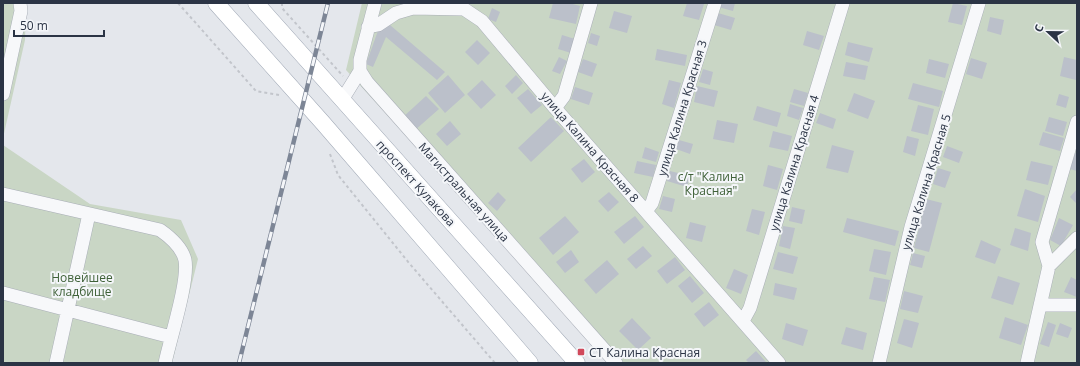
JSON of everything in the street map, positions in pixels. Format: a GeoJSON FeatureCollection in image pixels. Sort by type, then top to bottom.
{"type":"FeatureCollection","features":[{"type":"Feature","properties":{"kind":"main road"},"geometry":{"type":"LineString","coordinates":[[216,3],[323,123],[530,363]]}},
{"type":"Feature","properties":{"kind":"main road","name":"проспект Кулакова"},"geometry":{"type":"LineString","coordinates":[[256,3],[577,363]]}},
{"type":"Feature","properties":{"kind":"street"},"geometry":{"type":"LineString","coordinates":[[3,94],[5,74],[21,11],[20,3]]}},
{"type":"Feature","properties":{"kind":"street"},"geometry":{"type":"LineString","coordinates":[[342,100],[360,71],[360,60],[375,3]]}},
{"type":"Feature","properties":{"kind":"street"},"geometry":{"type":"LineString","coordinates":[[555,108],[564,96],[591,3]]}},
{"type":"Feature","properties":{"kind":"street","name":"улица Калина Красная 3"},"geometry":{"type":"LineString","coordinates":[[646,211],[652,204],[715,3]]}},
{"type":"Feature","properties":{"kind":"street","name":"улица Калина Красная 4"},"geometry":{"type":"LineString","coordinates":[[743,321],[753,301],[843,3]]}},
{"type":"Feature","properties":{"kind":"street","name":"улица Калина Красная 5"},"geometry":{"type":"LineString","coordinates":[[879,363],[911,227],[979,3]]}},
{"type":"Feature","properties":{"kind":"street","name":"улица Калина Красная 8"},"geometry":{"type":"LineString","coordinates":[[368,27],[378,25],[396,13],[413,8],[464,6],[482,21],[555,108],[779,363]]}},
{"type":"Feature","properties":{"kind":"street","name":"Магистральная улица"},"geometry":{"type":"LineString","coordinates":[[360,71],[381,99],[616,363]]}},
{"type":"Feature","properties":{"kind":"street"},"geometry":{"type":"LineString","coordinates":[[1027,363],[1050,266],[1042,242],[1077,122]]}},
{"type":"Feature","properties":{"kind":"street"},"geometry":{"type":"LineString","coordinates":[[3,194],[160,230],[168,236],[180,249],[185,259],[186,270],[165,363]]}},
{"type":"Feature","properties":{"kind":"street"},"geometry":{"type":"LineString","coordinates":[[56,363],[89,214]]}},
{"type":"Feature","properties":{"kind":"street"},"geometry":{"type":"LineString","coordinates":[[1050,266],[1077,238]]}},
{"type":"Feature","properties":{"kind":"street"},"geometry":{"type":"LineString","coordinates":[[3,293],[171,337]]}},
{"type":"Feature","properties":{"kind":"street"},"geometry":{"type":"LineString","coordinates":[[1042,304],[1077,305]]}},
{"type":"Feature","properties":{"kind":"path"},"geometry":{"type":"LineString","coordinates":[[178,3],[256,91],[278,95],[284,101]]}},
{"type":"Feature","properties":{"kind":"path"},"geometry":{"type":"LineString","coordinates":[[330,154],[338,175],[409,263],[495,363]]}},
{"type":"Feature","properties":{"kind":"green space"},"geometry":{"type":"Polygon","coordinates":[[[3,3],[26,3],[25,40],[3,138],[3,3]]]}},
{"type":"Feature","properties":{"kind":"green space","name":"с/т \"Калина Красная\""},"geometry":{"type":"Polygon","coordinates":[[[362,3],[1077,3],[1077,363],[614,363],[346,70],[362,3]]]}},
{"type":"Feature","properties":{"kind":"green space","name":"Новейшее кладбище"},"geometry":{"type":"Polygon","coordinates":[[[3,145],[90,204],[181,220],[198,259],[172,363],[3,363],[3,145]]]}},
{"type":"Feature","properties":{"kind":"building"},"geometry":{"type":"Polygon","coordinates":[[[553,3],[569,3],[580,6],[576,24],[549,18],[553,3]]]}},
{"type":"Feature","properties":{"kind":"building"},"geometry":{"type":"Polygon","coordinates":[[[687,3],[704,4],[699,20],[683,16],[687,3]]]}},
{"type":"Feature","properties":{"kind":"building"},"geometry":{"type":"Polygon","coordinates":[[[719,3],[735,3],[733,11],[718,7],[719,3]]]}},
{"type":"Feature","properties":{"kind":"building"},"geometry":{"type":"Polygon","coordinates":[[[953,3],[967,6],[962,25],[948,22],[953,3]]]}},
{"type":"Feature","properties":{"kind":"building"},"geometry":{"type":"Polygon","coordinates":[[[492,8],[500,12],[496,22],[488,19],[492,8]]]}},
{"type":"Feature","properties":{"kind":"building"},"geometry":{"type":"Polygon","coordinates":[[[614,11],[632,16],[627,33],[609,28],[614,11]]]}},
{"type":"Feature","properties":{"kind":"building"},"geometry":{"type":"Polygon","coordinates":[[[718,13],[735,18],[731,30],[714,25],[718,13]]]}},
{"type":"Feature","properties":{"kind":"building"},"geometry":{"type":"Polygon","coordinates":[[[990,17],[1004,20],[1001,35],[987,31],[990,17]]]}},
{"type":"Feature","properties":{"kind":"building"},"geometry":{"type":"Polygon","coordinates":[[[390,25],[445,72],[437,80],[386,37],[373,67],[366,64],[379,28],[390,25]]]}},
{"type":"Feature","properties":{"kind":"building"},"geometry":{"type":"Polygon","coordinates":[[[807,31],[824,36],[819,50],[803,45],[807,31]]]}},
{"type":"Feature","properties":{"kind":"building"},"geometry":{"type":"Polygon","coordinates":[[[591,33],[600,36],[597,46],[588,43],[591,33]]]}},
{"type":"Feature","properties":{"kind":"building"},"geometry":{"type":"Polygon","coordinates":[[[562,35],[575,39],[571,53],[558,49],[562,35]]]}},
{"type":"Feature","properties":{"kind":"building"},"geometry":{"type":"Polygon","coordinates":[[[477,40],[490,53],[478,65],[465,52],[477,40]]]}},
{"type":"Feature","properties":{"kind":"building"},"geometry":{"type":"Polygon","coordinates":[[[848,42],[873,48],[869,62],[845,55],[848,42]]]}},
{"type":"Feature","properties":{"kind":"building"},"geometry":{"type":"Polygon","coordinates":[[[657,49],[687,55],[685,66],[655,60],[657,49]]]}},
{"type":"Feature","properties":{"kind":"building"},"geometry":{"type":"Polygon","coordinates":[[[559,57],[567,61],[560,74],[552,71],[559,57]]]}},
{"type":"Feature","properties":{"kind":"building"},"geometry":{"type":"Polygon","coordinates":[[[1064,57],[1077,60],[1076,80],[1060,76],[1064,57]]]}},
{"type":"Feature","properties":{"kind":"building"},"geometry":{"type":"Polygon","coordinates":[[[971,58],[987,63],[982,79],[966,74],[971,58]]]}},
{"type":"Feature","properties":{"kind":"building"},"geometry":{"type":"Polygon","coordinates":[[[583,59],[597,64],[592,77],[578,72],[583,59]]]}},
{"type":"Feature","properties":{"kind":"building"},"geometry":{"type":"Polygon","coordinates":[[[929,59],[949,64],[945,78],[926,73],[929,59]]]}},
{"type":"Feature","properties":{"kind":"building"},"geometry":{"type":"Polygon","coordinates":[[[846,62],[868,66],[865,80],[843,76],[846,62]]]}},
{"type":"Feature","properties":{"kind":"building"},"geometry":{"type":"Polygon","coordinates":[[[703,69],[713,72],[710,85],[699,82],[703,69]]]}},
{"type":"Feature","properties":{"kind":"building"},"geometry":{"type":"Polygon","coordinates":[[[448,75],[465,95],[445,113],[428,93],[448,75]]]}},
{"type":"Feature","properties":{"kind":"building"},"geometry":{"type":"Polygon","coordinates":[[[516,75],[523,83],[512,94],[505,86],[516,75]]]}},
{"type":"Feature","properties":{"kind":"building"},"geometry":{"type":"Polygon","coordinates":[[[482,80],[496,95],[481,109],[467,94],[482,80]]]}},
{"type":"Feature","properties":{"kind":"building"},"geometry":{"type":"Polygon","coordinates":[[[669,80],[681,83],[674,108],[662,104],[669,80]]]}},
{"type":"Feature","properties":{"kind":"building"},"geometry":{"type":"Polygon","coordinates":[[[913,83],[943,91],[939,107],[908,99],[913,83]]]}},
{"type":"Feature","properties":{"kind":"building"},"geometry":{"type":"Polygon","coordinates":[[[697,86],[718,91],[714,107],[694,102],[697,86]]]}},
{"type":"Feature","properties":{"kind":"building"},"geometry":{"type":"Polygon","coordinates":[[[575,87],[593,93],[589,105],[571,99],[575,87]]]}},
{"type":"Feature","properties":{"kind":"building"},"geometry":{"type":"Polygon","coordinates":[[[528,89],[542,105],[531,114],[517,98],[528,89]]]}},
{"type":"Feature","properties":{"kind":"building"},"geometry":{"type":"Polygon","coordinates":[[[794,89],[808,93],[804,106],[790,102],[794,89]]]}},
{"type":"Feature","properties":{"kind":"building"},"geometry":{"type":"Polygon","coordinates":[[[854,93],[875,101],[868,119],[847,111],[854,93]]]}},
{"type":"Feature","properties":{"kind":"building"},"geometry":{"type":"Polygon","coordinates":[[[1059,94],[1069,97],[1066,108],[1056,105],[1059,94]]]}},
{"type":"Feature","properties":{"kind":"building"},"geometry":{"type":"Polygon","coordinates":[[[426,96],[439,109],[414,131],[403,117],[426,96]]]}},
{"type":"Feature","properties":{"kind":"building"},"geometry":{"type":"Polygon","coordinates":[[[790,104],[803,108],[799,120],[787,116],[790,104]]]}},
{"type":"Feature","properties":{"kind":"building"},"geometry":{"type":"Polygon","coordinates":[[[918,105],[934,109],[928,135],[911,131],[918,105]]]}},
{"type":"Feature","properties":{"kind":"building"},"geometry":{"type":"Polygon","coordinates":[[[757,106],[781,113],[777,127],[753,120],[757,106]]]}},
{"type":"Feature","properties":{"kind":"building"},"geometry":{"type":"Polygon","coordinates":[[[820,113],[836,119],[833,129],[816,123],[820,113]]]}},
{"type":"Feature","properties":{"kind":"building"},"geometry":{"type":"Polygon","coordinates":[[[551,117],[564,131],[531,162],[518,148],[551,117]]]}},
{"type":"Feature","properties":{"kind":"building"},"geometry":{"type":"Polygon","coordinates":[[[1049,117],[1067,122],[1063,136],[1045,131],[1049,117]]]}},
{"type":"Feature","properties":{"kind":"building"},"geometry":{"type":"Polygon","coordinates":[[[717,120],[738,124],[734,143],[713,139],[717,120]]]}},
{"type":"Feature","properties":{"kind":"building"},"geometry":{"type":"Polygon","coordinates":[[[450,121],[461,134],[447,146],[436,134],[450,121]]]}},
{"type":"Feature","properties":{"kind":"building"},"geometry":{"type":"Polygon","coordinates":[[[773,131],[792,136],[788,151],[769,147],[773,131]]]}},
{"type":"Feature","properties":{"kind":"building"},"geometry":{"type":"Polygon","coordinates":[[[1043,132],[1064,138],[1060,151],[1039,145],[1043,132]]]}},
{"type":"Feature","properties":{"kind":"building"},"geometry":{"type":"Polygon","coordinates":[[[907,136],[919,139],[915,156],[903,152],[907,136]]]}},
{"type":"Feature","properties":{"kind":"building"},"geometry":{"type":"Polygon","coordinates":[[[679,140],[693,144],[690,154],[676,149],[679,140]]]}},
{"type":"Feature","properties":{"kind":"building"},"geometry":{"type":"Polygon","coordinates":[[[832,145],[854,151],[848,173],[826,168],[832,145]]]}},
{"type":"Feature","properties":{"kind":"building"},"geometry":{"type":"Polygon","coordinates":[[[947,146],[963,152],[959,163],[943,157],[947,146]]]}},
{"type":"Feature","properties":{"kind":"building"},"geometry":{"type":"Polygon","coordinates":[[[645,147],[659,152],[656,162],[642,158],[645,147]]]}},
{"type":"Feature","properties":{"kind":"building"},"geometry":{"type":"Polygon","coordinates":[[[1075,153],[1077,153],[1077,171],[1070,169],[1075,153]]]}},
{"type":"Feature","properties":{"kind":"building"},"geometry":{"type":"Polygon","coordinates":[[[584,159],[595,172],[582,183],[571,169],[584,159]]]}},
{"type":"Feature","properties":{"kind":"building"},"geometry":{"type":"Polygon","coordinates":[[[637,161],[656,165],[653,177],[634,173],[637,161]]]}},
{"type":"Feature","properties":{"kind":"building"},"geometry":{"type":"Polygon","coordinates":[[[1031,161],[1053,166],[1048,185],[1026,180],[1031,161]]]}},
{"type":"Feature","properties":{"kind":"building"},"geometry":{"type":"Polygon","coordinates":[[[768,165],[783,169],[777,190],[763,186],[768,165]]]}},
{"type":"Feature","properties":{"kind":"building"},"geometry":{"type":"Polygon","coordinates":[[[938,168],[951,172],[945,188],[933,184],[938,168]]]}},
{"type":"Feature","properties":{"kind":"building"},"geometry":{"type":"Polygon","coordinates":[[[670,171],[690,176],[687,187],[667,181],[670,171]]]}},
{"type":"Feature","properties":{"kind":"building"},"geometry":{"type":"Polygon","coordinates":[[[1025,189],[1045,196],[1038,222],[1017,216],[1025,189]]]}},
{"type":"Feature","properties":{"kind":"building"},"geometry":{"type":"Polygon","coordinates":[[[1077,189],[1077,204],[1070,197],[1077,189]]]}},
{"type":"Feature","properties":{"kind":"building"},"geometry":{"type":"Polygon","coordinates":[[[498,192],[506,200],[497,211],[488,203],[498,192]]]}},
{"type":"Feature","properties":{"kind":"building"},"geometry":{"type":"Polygon","coordinates":[[[609,192],[619,202],[608,212],[598,201],[609,192]]]}},
{"type":"Feature","properties":{"kind":"building"},"geometry":{"type":"Polygon","coordinates":[[[663,196],[675,199],[672,212],[659,209],[663,196]]]}},
{"type":"Feature","properties":{"kind":"building"},"geometry":{"type":"Polygon","coordinates":[[[926,199],[942,203],[929,252],[914,248],[926,199]]]}},
{"type":"Feature","properties":{"kind":"building"},"geometry":{"type":"Polygon","coordinates":[[[792,207],[805,210],[802,224],[789,221],[792,207]]]}},
{"type":"Feature","properties":{"kind":"building"},"geometry":{"type":"Polygon","coordinates":[[[752,209],[765,212],[759,235],[746,231],[752,209]]]}},
{"type":"Feature","properties":{"kind":"building"},"geometry":{"type":"Polygon","coordinates":[[[565,216],[579,232],[553,255],[539,238],[565,216]]]}},
{"type":"Feature","properties":{"kind":"building"},"geometry":{"type":"Polygon","coordinates":[[[635,216],[644,227],[624,244],[614,232],[635,216]]]}},
{"type":"Feature","properties":{"kind":"building"},"geometry":{"type":"Polygon","coordinates":[[[847,218],[899,231],[895,246],[843,232],[847,218]]]}},
{"type":"Feature","properties":{"kind":"building"},"geometry":{"type":"Polygon","coordinates":[[[1059,218],[1073,225],[1061,246],[1050,240],[1059,218]]]}},
{"type":"Feature","properties":{"kind":"building"},"geometry":{"type":"Polygon","coordinates":[[[690,222],[706,226],[702,242],[686,238],[690,222]]]}},
{"type":"Feature","properties":{"kind":"building"},"geometry":{"type":"Polygon","coordinates":[[[783,226],[795,228],[790,249],[779,246],[783,226]]]}},
{"type":"Feature","properties":{"kind":"building"},"geometry":{"type":"Polygon","coordinates":[[[1015,228],[1031,233],[1028,251],[1010,245],[1015,228]]]}},
{"type":"Feature","properties":{"kind":"building"},"geometry":{"type":"Polygon","coordinates":[[[981,240],[1001,249],[995,264],[975,257],[981,240]]]}},
{"type":"Feature","properties":{"kind":"building"},"geometry":{"type":"Polygon","coordinates":[[[643,246],[652,256],[636,269],[627,259],[643,246]]]}},
{"type":"Feature","properties":{"kind":"building"},"geometry":{"type":"Polygon","coordinates":[[[874,249],[891,252],[886,275],[869,271],[874,249]]]}},
{"type":"Feature","properties":{"kind":"building"},"geometry":{"type":"Polygon","coordinates":[[[571,250],[579,262],[565,273],[556,262],[571,250]]]}},
{"type":"Feature","properties":{"kind":"building"},"geometry":{"type":"Polygon","coordinates":[[[778,252],[798,257],[793,274],[773,269],[778,252]]]}},
{"type":"Feature","properties":{"kind":"building"},"geometry":{"type":"Polygon","coordinates":[[[913,253],[925,256],[922,268],[910,265],[913,253]]]}},
{"type":"Feature","properties":{"kind":"building"},"geometry":{"type":"Polygon","coordinates":[[[675,257],[685,270],[667,284],[657,271],[675,257]]]}},
{"type":"Feature","properties":{"kind":"building"},"geometry":{"type":"Polygon","coordinates":[[[607,260],[619,274],[596,294],[584,280],[607,260]]]}},
{"type":"Feature","properties":{"kind":"building"},"geometry":{"type":"Polygon","coordinates":[[[734,269],[748,275],[741,294],[726,288],[734,269]]]}},
{"type":"Feature","properties":{"kind":"building"},"geometry":{"type":"Polygon","coordinates":[[[690,276],[704,293],[692,303],[678,286],[690,276]]]}},
{"type":"Feature","properties":{"kind":"building"},"geometry":{"type":"Polygon","coordinates":[[[998,276],[1020,283],[1013,305],[991,298],[998,276]]]}},
{"type":"Feature","properties":{"kind":"building"},"geometry":{"type":"Polygon","coordinates":[[[874,277],[890,280],[885,302],[869,299],[874,277]]]}},
{"type":"Feature","properties":{"kind":"building"},"geometry":{"type":"Polygon","coordinates":[[[1071,277],[1077,280],[1077,297],[1064,292],[1071,277]]]}},
{"type":"Feature","properties":{"kind":"building"},"geometry":{"type":"Polygon","coordinates":[[[775,283],[797,288],[794,300],[773,295],[775,283]]]}},
{"type":"Feature","properties":{"kind":"building"},"geometry":{"type":"Polygon","coordinates":[[[904,291],[923,296],[918,313],[900,309],[904,291]]]}},
{"type":"Feature","properties":{"kind":"building"},"geometry":{"type":"Polygon","coordinates":[[[709,302],[719,315],[704,327],[694,314],[709,302]]]}},
{"type":"Feature","properties":{"kind":"building"},"geometry":{"type":"Polygon","coordinates":[[[1005,317],[1028,325],[1021,345],[999,338],[1005,317]]]}},
{"type":"Feature","properties":{"kind":"building"},"geometry":{"type":"Polygon","coordinates":[[[632,318],[651,338],[638,350],[619,331],[632,318]]]}},
{"type":"Feature","properties":{"kind":"building"},"geometry":{"type":"Polygon","coordinates":[[[904,319],[919,323],[912,348],[897,343],[904,319]]]}},
{"type":"Feature","properties":{"kind":"building"},"geometry":{"type":"Polygon","coordinates":[[[1048,322],[1056,325],[1049,347],[1040,344],[1048,322]]]}},
{"type":"Feature","properties":{"kind":"building"},"geometry":{"type":"Polygon","coordinates":[[[786,323],[808,330],[803,346],[782,339],[786,323]]]}},
{"type":"Feature","properties":{"kind":"building"},"geometry":{"type":"Polygon","coordinates":[[[1060,323],[1072,328],[1068,338],[1056,334],[1060,323]]]}},
{"type":"Feature","properties":{"kind":"building"},"geometry":{"type":"Polygon","coordinates":[[[846,327],[867,333],[863,350],[841,344],[846,327]]]}},
{"type":"Feature","properties":{"kind":"building"},"geometry":{"type":"Polygon","coordinates":[[[756,351],[766,362],[749,363],[746,360],[756,351]]]}},
{"type":"Feature","properties":{"kind":"railway"},"geometry":{"type":"LineString","coordinates":[[239,363],[328,3]]}},
{"type":"Feature","properties":{"kind":"place","name":"СТ Калина Красная"},"geometry":{"type":"Point","coordinates":[581,352]}}]}
